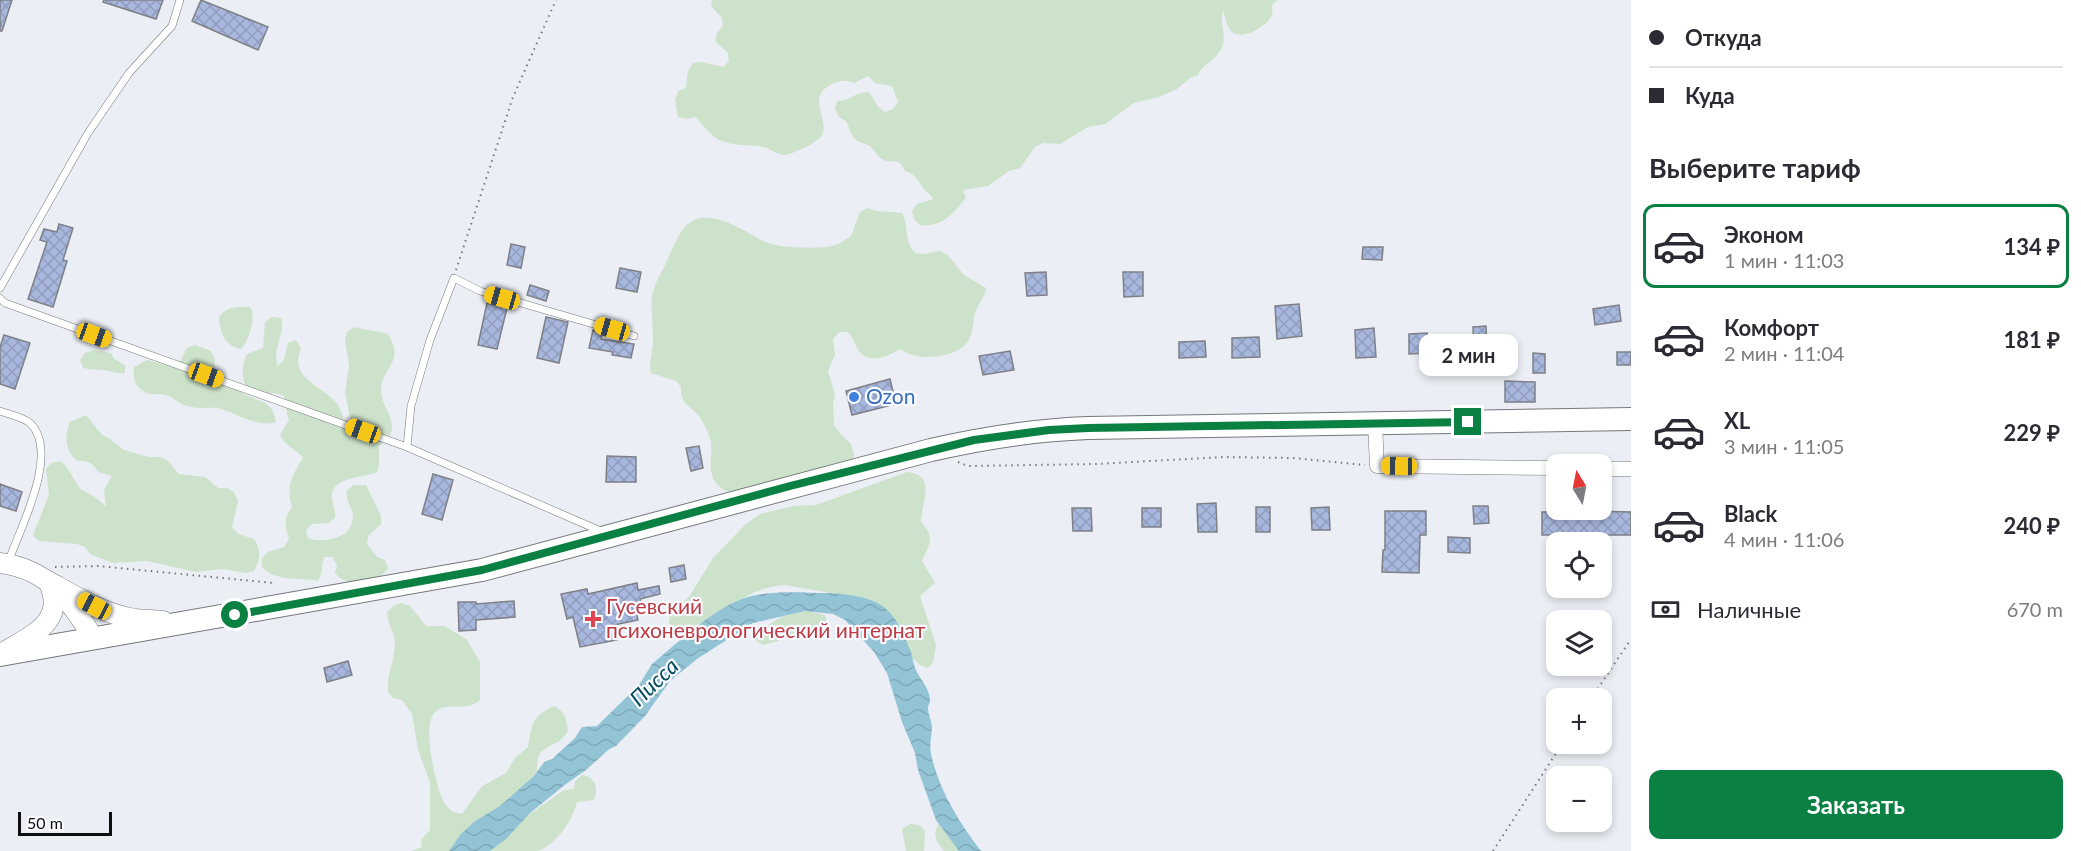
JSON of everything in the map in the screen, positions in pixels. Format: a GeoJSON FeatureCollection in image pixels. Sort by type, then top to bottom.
{"type":"FeatureCollection","features":[{"type":"Feature","properties":{"kind":"main road"},"geometry":{"type":"LineString","coordinates":[[0,655],[482,570],[920,453],[974,440],[1013,434],[1088,428],[1631,419]]}},
{"type":"Feature","properties":{"kind":"street"},"geometry":{"type":"LineString","coordinates":[[1375,423],[1377,466],[1546,468]]}},
{"type":"Feature","properties":{"kind":"street"},"geometry":{"type":"LineString","coordinates":[[1612,469],[1631,469]]}},
{"type":"Feature","properties":{"kind":"street"},"geometry":{"type":"LineString","coordinates":[[11,565],[113,613],[134,619],[190,623]]}},
{"type":"Feature","properties":{"kind":"street"},"geometry":{"type":"LineString","coordinates":[[48,581],[66,598],[94,639]]}},
{"type":"Feature","properties":{"kind":"street"},"geometry":{"type":"LineString","coordinates":[[0,655],[47,623],[53,611],[54,599],[48,581]]}},
{"type":"Feature","properties":{"kind":"lane"},"geometry":{"type":"LineString","coordinates":[[0,288],[88,133],[129,73],[172,26],[180,0]]}},
{"type":"Feature","properties":{"kind":"lane"},"geometry":{"type":"LineString","coordinates":[[407,447],[411,406],[430,340],[454,278],[480,291],[634,336]]}},
{"type":"Feature","properties":{"kind":"lane"},"geometry":{"type":"LineString","coordinates":[[0,298],[5,303],[407,447],[611,535]]}},
{"type":"Feature","properties":{"kind":"lane"},"geometry":{"type":"LineString","coordinates":[[0,411],[30,423],[39,439],[41,454],[41,474],[11,565]]}},
{"type":"Feature","properties":{"kind":"path"},"geometry":{"type":"LineString","coordinates":[[454,278],[513,97],[556,0]]}},
{"type":"Feature","properties":{"kind":"path"},"geometry":{"type":"LineString","coordinates":[[958,462],[968,466],[1224,457],[1293,458],[1377,466]]}},
{"type":"Feature","properties":{"kind":"path"},"geometry":{"type":"LineString","coordinates":[[11,565],[98,566],[274,583]]}},
{"type":"Feature","properties":{"kind":"path"},"geometry":{"type":"LineString","coordinates":[[1598,688],[1631,639]]}},
{"type":"Feature","properties":{"kind":"path"},"geometry":{"type":"LineString","coordinates":[[1493,851],[1556,754]]}},
{"type":"Feature","properties":{"kind":"green space"},"geometry":{"type":"Polygon","coordinates":[[[712,0],[1277,0],[1272,5],[1272,14],[1269,19],[1260,28],[1242,35],[1230,30],[1223,11],[1223,45],[1198,75],[1190,78],[1177,89],[1159,97],[1134,103],[1105,124],[1088,127],[1060,144],[1043,143],[1035,147],[1020,168],[1009,171],[988,186],[963,190],[966,198],[941,222],[920,225],[914,219],[912,211],[917,204],[933,199],[931,195],[914,176],[905,171],[900,163],[882,159],[870,146],[856,140],[846,121],[839,117],[835,109],[837,101],[869,92],[878,107],[885,112],[893,109],[898,102],[892,86],[875,83],[868,76],[854,83],[843,81],[832,84],[820,96],[823,124],[821,137],[804,148],[785,155],[764,147],[723,142],[695,117],[687,119],[678,117],[675,100],[678,91],[686,88],[688,71],[693,63],[701,62],[723,67],[729,61],[728,53],[715,41],[717,33],[723,26],[722,18],[711,6],[712,0]]]}},
{"type":"Feature","properties":{"kind":"green space"},"geometry":{"type":"Polygon","coordinates":[[[868,208],[876,211],[902,213],[909,244],[915,253],[940,251],[948,255],[964,275],[986,288],[975,313],[968,341],[957,351],[943,355],[917,356],[900,349],[883,357],[872,358],[861,354],[848,332],[839,332],[833,339],[835,355],[828,371],[835,395],[834,425],[851,444],[854,453],[853,461],[737,493],[724,490],[718,486],[712,474],[711,445],[706,428],[698,415],[685,402],[681,387],[676,381],[651,373],[650,369],[653,342],[652,298],[657,281],[677,240],[688,224],[697,219],[707,218],[729,223],[773,245],[799,248],[831,246],[851,236],[860,212],[868,208]]]}},
{"type":"Feature","properties":{"kind":"green space"},"geometry":{"type":"Polygon","coordinates":[[[250,307],[253,317],[251,328],[241,349],[231,345],[224,338],[219,317],[229,309],[250,307]]]}},
{"type":"Feature","properties":{"kind":"green space"},"geometry":{"type":"Polygon","coordinates":[[[272,317],[281,318],[282,324],[276,354],[278,366],[284,360],[288,343],[296,340],[301,348],[298,358],[302,374],[336,402],[346,424],[352,427],[345,393],[349,366],[345,340],[347,332],[354,327],[388,334],[393,344],[394,358],[382,383],[381,391],[392,422],[392,430],[388,438],[379,446],[377,472],[338,484],[332,494],[335,518],[329,523],[312,524],[306,530],[308,538],[315,540],[329,540],[343,534],[352,524],[353,517],[347,490],[354,485],[366,485],[381,516],[381,524],[368,536],[367,544],[377,557],[385,560],[388,568],[370,581],[354,583],[340,578],[335,573],[337,565],[332,557],[324,557],[318,581],[280,577],[267,572],[262,567],[262,558],[268,552],[284,547],[289,539],[286,523],[292,508],[290,487],[303,458],[280,435],[289,420],[284,396],[277,393],[259,395],[253,393],[248,389],[243,378],[243,365],[247,354],[263,348],[265,322],[272,317]]]}},
{"type":"Feature","properties":{"kind":"green space"},"geometry":{"type":"Polygon","coordinates":[[[195,345],[211,351],[215,359],[214,377],[221,384],[228,383],[246,395],[266,403],[272,410],[276,422],[254,422],[218,408],[187,406],[166,395],[146,393],[140,389],[134,377],[134,367],[147,360],[172,367],[179,363],[187,348],[195,345]]]}},
{"type":"Feature","properties":{"kind":"green space"},"geometry":{"type":"Polygon","coordinates":[[[94,350],[111,353],[114,359],[125,365],[125,373],[83,368],[80,360],[85,353],[94,350]]]}},
{"type":"Feature","properties":{"kind":"green space"},"geometry":{"type":"Polygon","coordinates":[[[86,415],[102,435],[124,450],[148,457],[160,457],[168,461],[179,474],[205,477],[218,488],[227,488],[234,492],[238,501],[232,527],[238,534],[254,539],[256,543],[259,555],[254,571],[246,573],[222,569],[196,572],[147,561],[113,563],[90,554],[85,547],[77,544],[39,541],[33,535],[49,495],[46,469],[51,463],[60,461],[66,466],[80,489],[106,506],[104,490],[112,476],[98,472],[90,463],[77,461],[68,448],[67,433],[70,422],[86,415]]]}},
{"type":"Feature","properties":{"kind":"green space"},"geometry":{"type":"Polygon","coordinates":[[[907,472],[917,474],[922,478],[926,491],[921,522],[926,528],[930,542],[922,561],[935,583],[920,596],[936,645],[933,663],[927,668],[900,647],[860,598],[780,585],[749,595],[713,620],[695,629],[674,630],[669,623],[670,614],[689,597],[713,558],[745,525],[760,514],[793,506],[816,505],[907,472]]]}},
{"type":"Feature","properties":{"kind":"green space"},"geometry":{"type":"Polygon","coordinates":[[[401,603],[410,606],[426,626],[445,626],[467,640],[480,662],[480,700],[469,706],[441,708],[432,717],[430,727],[429,739],[436,779],[444,802],[453,812],[462,814],[482,786],[506,773],[515,758],[528,747],[532,727],[541,714],[554,706],[563,713],[567,722],[568,731],[565,736],[539,754],[536,776],[451,851],[411,851],[422,847],[421,840],[430,830],[430,782],[418,750],[412,714],[402,700],[393,698],[388,692],[395,644],[387,612],[393,606],[401,603]]]}},
{"type":"Feature","properties":{"kind":"green space"},"geometry":{"type":"Polygon","coordinates":[[[808,611],[825,615],[827,622],[806,638],[797,640],[789,638],[763,645],[755,640],[778,619],[808,611]]]}},
{"type":"Feature","properties":{"kind":"green space"},"geometry":{"type":"Polygon","coordinates":[[[582,775],[595,783],[594,800],[577,802],[563,831],[550,844],[537,851],[490,851],[514,825],[564,790],[574,789],[575,781],[582,775]]]}},
{"type":"Feature","properties":{"kind":"green space"},"geometry":{"type":"Polygon","coordinates":[[[939,823],[963,851],[944,851],[936,838],[939,823]]]}},
{"type":"Feature","properties":{"kind":"green space"},"geometry":{"type":"Polygon","coordinates":[[[910,824],[919,825],[925,831],[924,851],[906,851],[902,829],[910,824]]]}},
{"type":"Feature","properties":{"kind":"water","name":"Писса"},"geometry":{"type":"Polygon","coordinates":[[[786,592],[830,593],[862,597],[873,601],[883,606],[898,624],[911,652],[915,668],[929,695],[928,710],[932,726],[930,750],[939,780],[957,817],[981,851],[959,851],[936,820],[887,673],[874,652],[845,620],[833,614],[805,611],[753,623],[697,659],[670,681],[645,716],[616,746],[530,813],[506,839],[490,851],[449,851],[461,834],[474,822],[500,806],[534,776],[544,762],[552,759],[575,738],[582,727],[597,726],[639,685],[652,664],[709,617],[731,604],[752,596],[786,592]]]}},
{"type":"Feature","properties":{"kind":"building"},"geometry":{"type":"Polygon","coordinates":[[[0,0],[12,0],[2,31],[0,31],[0,0]]]}},
{"type":"Feature","properties":{"kind":"building"},"geometry":{"type":"Polygon","coordinates":[[[104,0],[163,0],[156,19],[103,2],[104,0]]]}},
{"type":"Feature","properties":{"kind":"building"},"geometry":{"type":"Polygon","coordinates":[[[201,0],[268,27],[258,50],[192,21],[201,0]]]}},
{"type":"Feature","properties":{"kind":"building"},"geometry":{"type":"Polygon","coordinates":[[[59,224],[73,228],[63,260],[67,261],[53,307],[28,299],[47,242],[40,240],[44,229],[57,232],[59,224]]]}},
{"type":"Feature","properties":{"kind":"building"},"geometry":{"type":"Polygon","coordinates":[[[511,244],[525,247],[521,268],[507,265],[511,244]]]}},
{"type":"Feature","properties":{"kind":"building"},"geometry":{"type":"Polygon","coordinates":[[[1363,247],[1383,247],[1382,260],[1362,259],[1363,247]]]}},
{"type":"Feature","properties":{"kind":"building"},"geometry":{"type":"Polygon","coordinates":[[[620,268],[641,272],[637,292],[616,288],[620,268]]]}},
{"type":"Feature","properties":{"kind":"building"},"geometry":{"type":"Polygon","coordinates":[[[1046,272],[1047,295],[1027,296],[1025,273],[1046,272]]]}},
{"type":"Feature","properties":{"kind":"building"},"geometry":{"type":"Polygon","coordinates":[[[1123,272],[1143,272],[1143,296],[1124,297],[1123,272]]]}},
{"type":"Feature","properties":{"kind":"building"},"geometry":{"type":"Polygon","coordinates":[[[530,285],[549,291],[546,301],[527,295],[530,285]]]}},
{"type":"Feature","properties":{"kind":"building"},"geometry":{"type":"Polygon","coordinates":[[[487,303],[507,308],[497,349],[478,345],[487,303]]]}},
{"type":"Feature","properties":{"kind":"building"},"geometry":{"type":"Polygon","coordinates":[[[1299,304],[1302,336],[1277,339],[1275,306],[1299,304]]]}},
{"type":"Feature","properties":{"kind":"building"},"geometry":{"type":"Polygon","coordinates":[[[1619,305],[1621,321],[1595,325],[1593,309],[1619,305]]]}},
{"type":"Feature","properties":{"kind":"building"},"geometry":{"type":"Polygon","coordinates":[[[546,317],[568,322],[559,363],[537,358],[546,317]]]}},
{"type":"Feature","properties":{"kind":"building"},"geometry":{"type":"Polygon","coordinates":[[[1486,326],[1487,353],[1474,354],[1473,327],[1486,326]]]}},
{"type":"Feature","properties":{"kind":"building"},"geometry":{"type":"Polygon","coordinates":[[[1374,328],[1376,357],[1356,358],[1355,330],[1374,328]]]}},
{"type":"Feature","properties":{"kind":"building"},"geometry":{"type":"Polygon","coordinates":[[[593,330],[602,333],[601,339],[634,344],[631,358],[589,348],[593,330]]]}},
{"type":"Feature","properties":{"kind":"building"},"geometry":{"type":"Polygon","coordinates":[[[1427,333],[1428,353],[1409,354],[1409,334],[1427,333]]]}},
{"type":"Feature","properties":{"kind":"building"},"geometry":{"type":"Polygon","coordinates":[[[4,335],[30,343],[15,389],[0,384],[0,347],[4,335]]]}},
{"type":"Feature","properties":{"kind":"building"},"geometry":{"type":"Polygon","coordinates":[[[1259,337],[1260,357],[1232,358],[1232,338],[1259,337]]]}},
{"type":"Feature","properties":{"kind":"building"},"geometry":{"type":"Polygon","coordinates":[[[1205,341],[1206,357],[1179,358],[1179,342],[1205,341]]]}},
{"type":"Feature","properties":{"kind":"building"},"geometry":{"type":"Polygon","coordinates":[[[1010,351],[1014,370],[983,375],[979,356],[1010,351]]]}},
{"type":"Feature","properties":{"kind":"building"},"geometry":{"type":"Polygon","coordinates":[[[1617,352],[1631,352],[1631,365],[1617,365],[1617,352]]]}},
{"type":"Feature","properties":{"kind":"building"},"geometry":{"type":"Polygon","coordinates":[[[1533,353],[1545,354],[1545,373],[1533,373],[1533,353]]]}},
{"type":"Feature","properties":{"kind":"building"},"geometry":{"type":"Polygon","coordinates":[[[890,379],[896,404],[852,415],[846,391],[890,379]]]}},
{"type":"Feature","properties":{"kind":"building"},"geometry":{"type":"Polygon","coordinates":[[[1505,381],[1535,382],[1535,402],[1505,402],[1505,381]]]}},
{"type":"Feature","properties":{"kind":"building"},"geometry":{"type":"Polygon","coordinates":[[[699,446],[703,468],[691,471],[686,448],[699,446]]]}},
{"type":"Feature","properties":{"kind":"building"},"geometry":{"type":"Polygon","coordinates":[[[607,456],[636,457],[636,482],[606,482],[607,456]]]}},
{"type":"Feature","properties":{"kind":"building"},"geometry":{"type":"Polygon","coordinates":[[[433,474],[453,480],[442,520],[422,514],[433,474]]]}},
{"type":"Feature","properties":{"kind":"building"},"geometry":{"type":"Polygon","coordinates":[[[0,484],[22,492],[16,511],[0,506],[0,484]]]}},
{"type":"Feature","properties":{"kind":"building"},"geometry":{"type":"Polygon","coordinates":[[[1216,503],[1217,532],[1198,532],[1197,504],[1216,503]]]}},
{"type":"Feature","properties":{"kind":"building"},"geometry":{"type":"Polygon","coordinates":[[[1473,506],[1488,506],[1489,523],[1474,524],[1473,506]]]}},
{"type":"Feature","properties":{"kind":"building"},"geometry":{"type":"Polygon","coordinates":[[[1256,507],[1270,507],[1270,532],[1256,532],[1256,507]]]}},
{"type":"Feature","properties":{"kind":"building"},"geometry":{"type":"Polygon","coordinates":[[[1329,507],[1330,530],[1312,530],[1311,508],[1329,507]]]}},
{"type":"Feature","properties":{"kind":"building"},"geometry":{"type":"Polygon","coordinates":[[[1072,508],[1091,508],[1092,531],[1073,531],[1072,508]]]}},
{"type":"Feature","properties":{"kind":"building"},"geometry":{"type":"Polygon","coordinates":[[[1142,508],[1161,508],[1161,527],[1142,527],[1142,508]]]}},
{"type":"Feature","properties":{"kind":"building"},"geometry":{"type":"Polygon","coordinates":[[[1385,511],[1426,511],[1426,535],[1420,535],[1419,573],[1382,572],[1383,550],[1385,550],[1385,511]]]}},
{"type":"Feature","properties":{"kind":"building"},"geometry":{"type":"Polygon","coordinates":[[[1612,511],[1631,512],[1631,535],[1612,535],[1612,532],[1546,532],[1546,535],[1542,535],[1542,512],[1546,512],[1546,520],[1612,520],[1612,511]]]}},
{"type":"Feature","properties":{"kind":"building"},"geometry":{"type":"Polygon","coordinates":[[[1448,537],[1470,538],[1470,553],[1448,552],[1448,537]]]}},
{"type":"Feature","properties":{"kind":"building"},"geometry":{"type":"Polygon","coordinates":[[[684,565],[686,579],[671,582],[669,568],[684,565]]]}},
{"type":"Feature","properties":{"kind":"building"},"geometry":{"type":"Polygon","coordinates":[[[637,583],[638,590],[659,586],[660,594],[640,599],[642,606],[635,607],[638,620],[614,625],[617,640],[580,647],[573,617],[567,619],[561,594],[587,589],[588,594],[637,583]]]}},
{"type":"Feature","properties":{"kind":"building"},"geometry":{"type":"Polygon","coordinates":[[[514,601],[515,617],[476,620],[476,630],[459,631],[458,602],[476,602],[476,604],[514,601]]]}},
{"type":"Feature","properties":{"kind":"building"},"geometry":{"type":"Polygon","coordinates":[[[348,661],[352,675],[327,682],[324,668],[348,661]]]}},
{"type":"Feature","properties":{"kind":"place","name":"Ozon"},"geometry":{"type":"Point","coordinates":[854,397]}},
{"type":"Feature","properties":{"kind":"place","name":"Гусевский психоневрологический интернат"},"geometry":{"type":"Point","coordinates":[593,619]}},
{"type":"Feature","properties":{"kind":"route"},"geometry":{"type":"LineString","coordinates":[[235,615],[482,570],[790,486],[974,440],[1049,430],[1088,428],[1468,422]]}}]}
